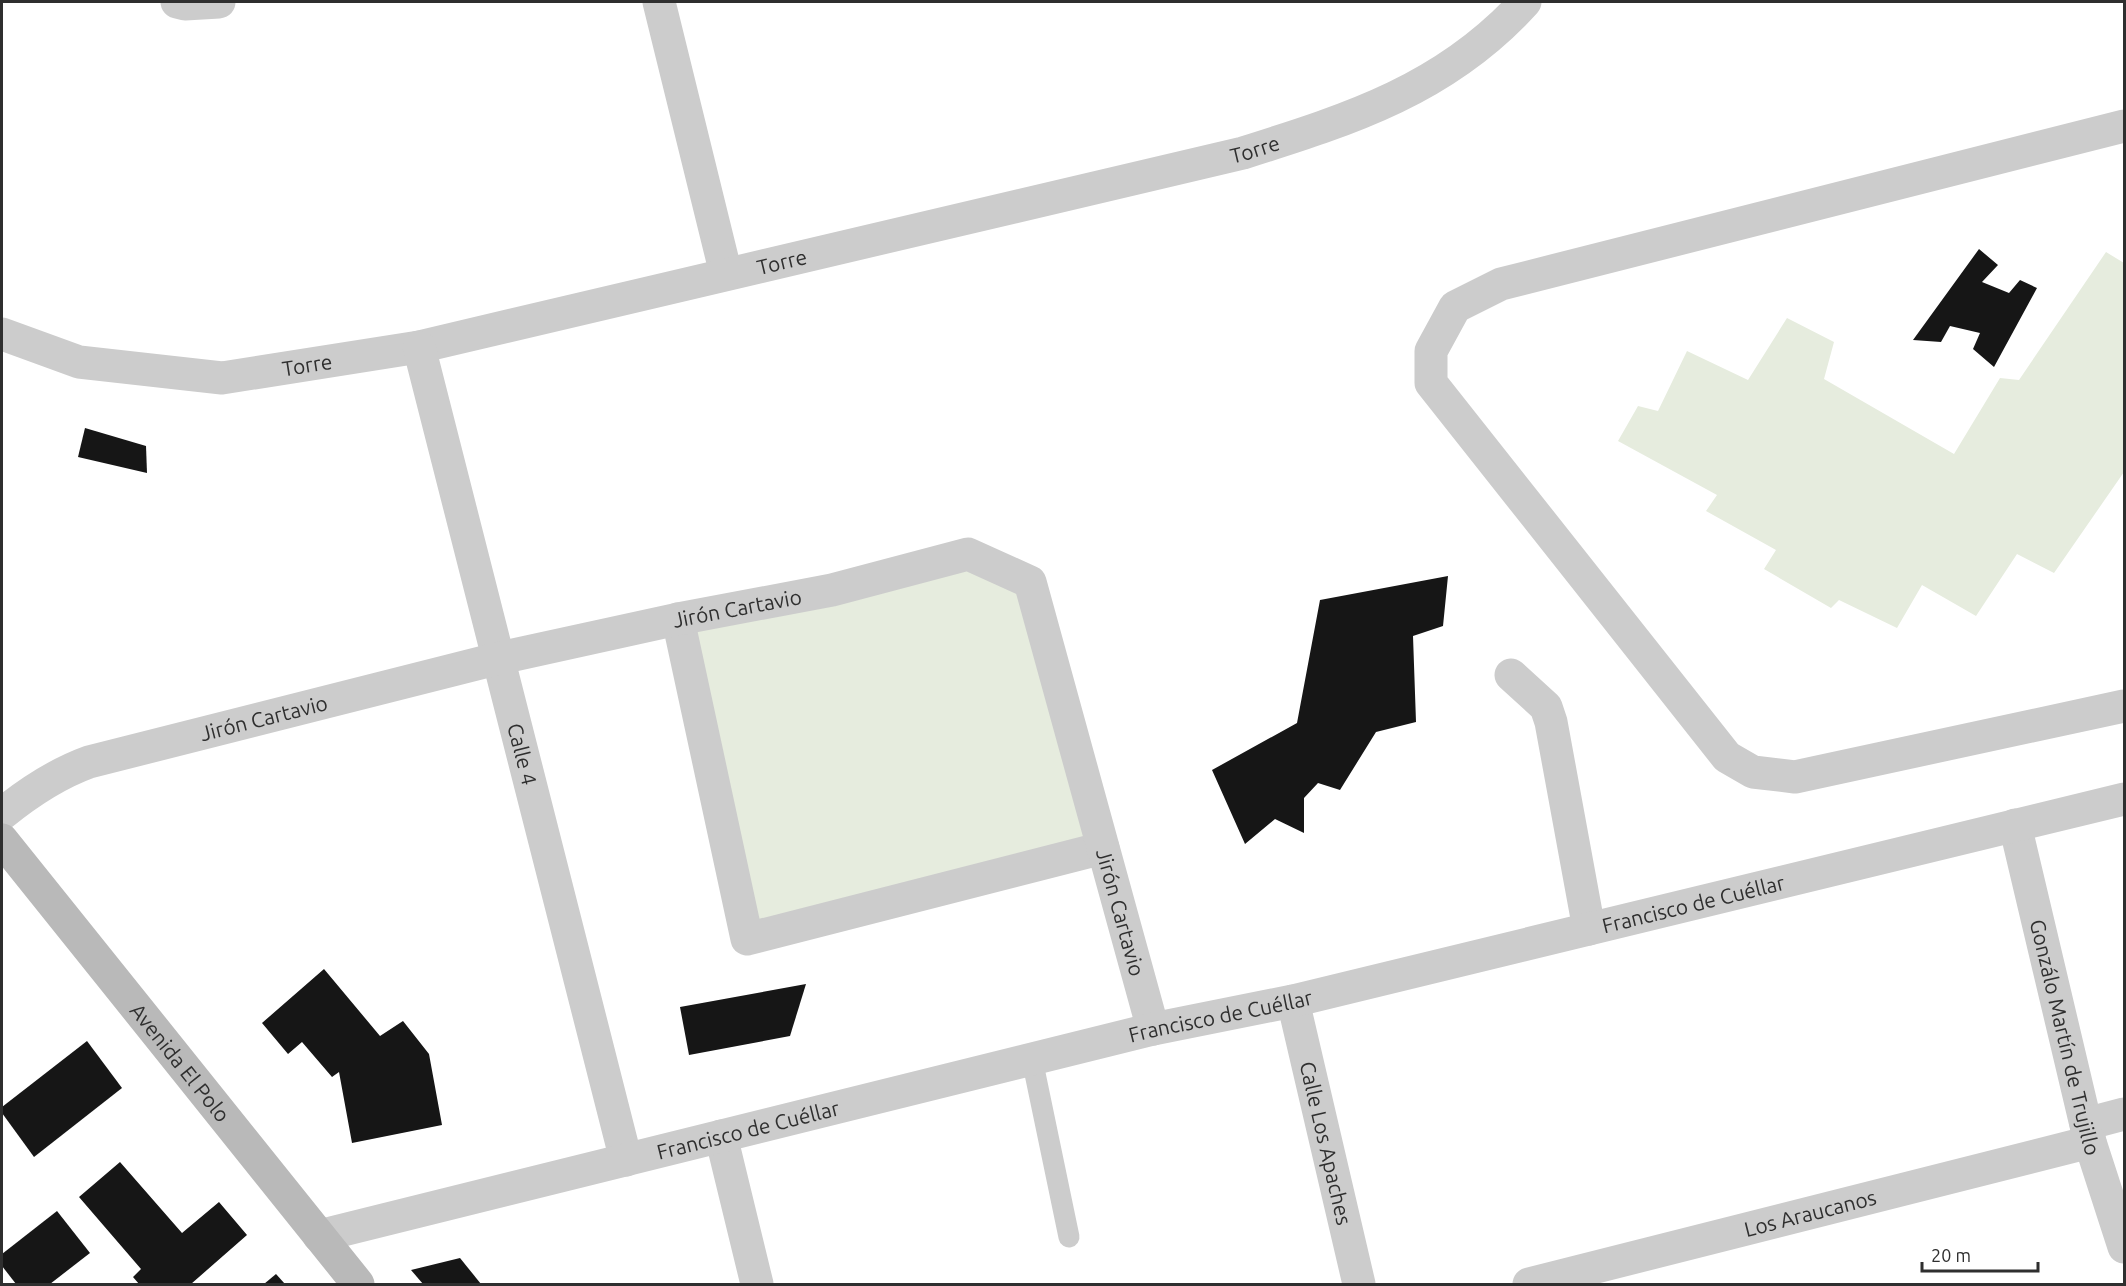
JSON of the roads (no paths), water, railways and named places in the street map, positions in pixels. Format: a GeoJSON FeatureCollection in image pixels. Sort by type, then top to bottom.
{"type":"FeatureCollection","features":[{"type":"Feature","properties":{"kind":"main road","name":"Avenida El Polo"},"geometry":{"type":"LineString","coordinates":[[2,840],[358,1284]]}},
{"type":"Feature","properties":{"kind":"street"},"geometry":{"type":"LineString","coordinates":[[177,2],[185,4],[219,2]]}},
{"type":"Feature","properties":{"kind":"street"},"geometry":{"type":"LineString","coordinates":[[659,2],[726,274]]}},
{"type":"Feature","properties":{"kind":"street","name":"Torre"},"geometry":{"type":"LineString","coordinates":[[2,334],[79,362],[222,378],[419,347],[1243,153],[1334,124],[1394,99],[1463,60],[1525,2]]}},
{"type":"Feature","properties":{"kind":"street"},"geometry":{"type":"LineString","coordinates":[[2124,126],[1501,284],[1455,307],[1431,351],[1431,383],[1727,757],[1753,772],[1795,777],[2124,706]]}},
{"type":"Feature","properties":{"kind":"street","name":"Calle 4"},"geometry":{"type":"LineString","coordinates":[[419,347],[626,1160]]}},
{"type":"Feature","properties":{"kind":"street","name":"Jirón Cartavio"},"geometry":{"type":"LineString","coordinates":[[2,814],[39,786],[68,770],[89,762],[500,658],[678,619],[832,590],[968,554],[1030,582],[1153,1029]]}},
{"type":"Feature","properties":{"kind":"street"},"geometry":{"type":"LineString","coordinates":[[678,619],[747,939],[1103,848]]}},
{"type":"Feature","properties":{"kind":"street"},"geometry":{"type":"LineString","coordinates":[[1511,675],[1546,707],[1551,722],[1589,929]]}},
{"type":"Feature","properties":{"kind":"street","name":"Francisco de Cuéllar"},"geometry":{"type":"LineString","coordinates":[[319,1236],[1153,1029],[1293,1001],[2124,798]]}},
{"type":"Feature","properties":{"kind":"street","name":"Gonzálo Martín de Trujillo"},"geometry":{"type":"LineString","coordinates":[[2014,825],[2088,1133],[2124,1247]]}},
{"type":"Feature","properties":{"kind":"street","name":"Calle Los Apaches"},"geometry":{"type":"LineString","coordinates":[[1293,1001],[1359,1284]]}},
{"type":"Feature","properties":{"kind":"street","name":"Los Araucanos"},"geometry":{"type":"LineString","coordinates":[[1529,1284],[2088,1133],[2124,1114]]}},
{"type":"Feature","properties":{"kind":"street"},"geometry":{"type":"LineString","coordinates":[[720,1136],[757,1284]]}},
{"type":"Feature","properties":{"kind":"lane"},"geometry":{"type":"LineString","coordinates":[[1032,1059],[1069,1237]]}}]}
